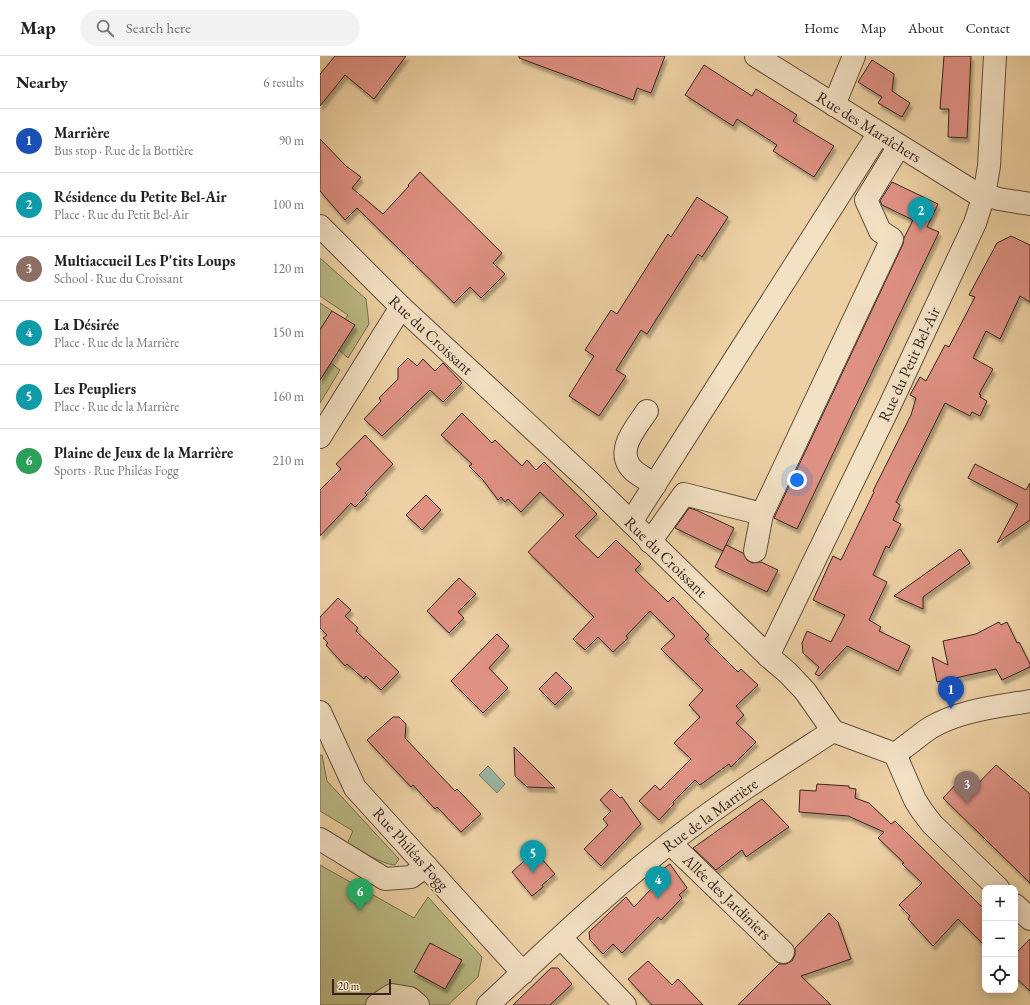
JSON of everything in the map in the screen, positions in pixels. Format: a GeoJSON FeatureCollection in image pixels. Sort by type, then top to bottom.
{"type":"FeatureCollection","features":[{"type":"Feature","properties":{"kind":"street","name":"Rue des Maraîchers"},"geometry":{"type":"LineString","coordinates":[[756,56],[974,192],[1030,204]]}},
{"type":"Feature","properties":{"kind":"street"},"geometry":{"type":"LineString","coordinates":[[834,105],[854,56]]}},
{"type":"Feature","properties":{"kind":"street","name":"Rue du Petit Bel-Air"},"geometry":{"type":"LineString","coordinates":[[768,656],[935,310],[975,223],[984,195],[989,166],[995,56]]}},
{"type":"Feature","properties":{"kind":"street"},"geometry":{"type":"LineString","coordinates":[[631,522],[879,133]]}},
{"type":"Feature","properties":{"kind":"street"},"geometry":{"type":"LineString","coordinates":[[755,551],[762,514],[892,239],[880,231],[866,200],[899,146]]}},
{"type":"Feature","properties":{"kind":"street","name":"Rue du Croissant"},"geometry":{"type":"LineString","coordinates":[[320,226],[401,307],[631,522],[768,656],[788,673],[805,691],[834,731]]}},
{"type":"Feature","properties":{"kind":"street"},"geometry":{"type":"LineString","coordinates":[[320,437],[401,307]]}},
{"type":"Feature","properties":{"kind":"street"},"geometry":{"type":"LineString","coordinates":[[647,411],[627,442],[624,456],[633,470],[655,485]]}},
{"type":"Feature","properties":{"kind":"street"},"geometry":{"type":"LineString","coordinates":[[650,542],[684,494],[762,514]]}},
{"type":"Feature","properties":{"kind":"street"},"geometry":{"type":"LineString","coordinates":[[895,754],[930,728],[950,718],[972,712],[1030,701]]}},
{"type":"Feature","properties":{"kind":"street","name":"Rue Philéas Fogg"},"geometry":{"type":"LineString","coordinates":[[320,712],[325,734],[355,788],[523,972]]}},
{"type":"Feature","properties":{"kind":"street"},"geometry":{"type":"LineString","coordinates":[[834,731],[895,754],[915,800],[922,812],[932,824],[995,885]]}},
{"type":"Feature","properties":{"kind":"street","name":"Rue de la Marrière"},"geometry":{"type":"LineString","coordinates":[[488,1005],[600,900],[670,843],[763,776],[834,731]]}},
{"type":"Feature","properties":{"kind":"street"},"geometry":{"type":"LineString","coordinates":[[320,839],[385,879],[411,877],[426,866]]}},
{"type":"Feature","properties":{"kind":"street","name":"Allée des Jardiniers"},"geometry":{"type":"LineString","coordinates":[[670,843],[783,952]]}},
{"type":"Feature","properties":{"kind":"street"},"geometry":{"type":"LineString","coordinates":[[1018,908],[1030,919]]}},
{"type":"Feature","properties":{"kind":"street"},"geometry":{"type":"LineString","coordinates":[[561,938],[625,1005]]}},
{"type":"Feature","properties":{"kind":"street"},"geometry":{"type":"LineString","coordinates":[[377,1005],[392,995],[410,998],[418,1005]]}},
{"type":"Feature","properties":{"kind":"shaded area"},"geometry":{"type":"Polygon","coordinates":[[[320,258],[366,299],[369,324],[348,358],[339,350],[345,319],[348,315],[320,296],[320,258]]]}},
{"type":"Feature","properties":{"kind":"shaded area"},"geometry":{"type":"Polygon","coordinates":[[[320,303],[332,311],[320,330],[320,303]]]}},
{"type":"Feature","properties":{"kind":"shaded area"},"geometry":{"type":"Polygon","coordinates":[[[331,363],[340,370],[320,403],[320,380],[331,363]]]}},
{"type":"Feature","properties":{"kind":"shaded area"},"geometry":{"type":"Polygon","coordinates":[[[320,755],[322,755],[327,781],[399,859],[395,865],[377,859],[347,844],[353,831],[320,811],[320,755]]]}},
{"type":"Feature","properties":{"kind":"shaded area"},"geometry":{"type":"Polygon","coordinates":[[[488,766],[505,784],[497,793],[479,775],[488,766]]]}},
{"type":"Feature","properties":{"kind":"shaded area"},"geometry":{"type":"Polygon","coordinates":[[[320,865],[414,918],[428,897],[482,957],[478,977],[448,1005],[320,1005],[320,865]]]}},
{"type":"Feature","properties":{"kind":"building"},"geometry":{"type":"Polygon","coordinates":[[[335,56],[406,56],[374,99],[345,75],[320,106],[320,74],[335,56]]]}},
{"type":"Feature","properties":{"kind":"building"},"geometry":{"type":"Polygon","coordinates":[[[519,56],[665,56],[651,93],[637,88],[633,100],[519,58],[519,56]]]}},
{"type":"Feature","properties":{"kind":"building"},"geometry":{"type":"Polygon","coordinates":[[[944,56],[971,56],[967,138],[948,137],[949,109],[940,109],[944,56]]]}},
{"type":"Feature","properties":{"kind":"building"},"geometry":{"type":"Polygon","coordinates":[[[872,60],[894,74],[892,91],[910,103],[902,117],[878,103],[882,97],[858,82],[872,60]]]}},
{"type":"Feature","properties":{"kind":"building"},"geometry":{"type":"Polygon","coordinates":[[[704,65],[752,96],[756,89],[797,115],[793,121],[834,146],[814,177],[773,151],[777,145],[737,119],[733,126],[685,95],[704,65]]]}},
{"type":"Feature","properties":{"kind":"building"},"geometry":{"type":"Polygon","coordinates":[[[320,139],[346,166],[361,177],[352,188],[383,214],[420,172],[502,253],[493,263],[505,274],[481,298],[470,287],[454,303],[357,208],[345,220],[320,191],[320,139]]]}},
{"type":"Feature","properties":{"kind":"building"},"geometry":{"type":"Polygon","coordinates":[[[892,182],[938,204],[927,227],[939,232],[797,529],[774,518],[913,220],[882,205],[880,201],[892,182]]]}},
{"type":"Feature","properties":{"kind":"building"},"geometry":{"type":"Polygon","coordinates":[[[697,197],[728,217],[702,257],[698,254],[647,334],[641,330],[616,370],[626,376],[599,416],[569,396],[594,356],[585,350],[611,310],[617,314],[668,234],[671,237],[697,197]]]}},
{"type":"Feature","properties":{"kind":"building"},"geometry":{"type":"Polygon","coordinates":[[[1011,236],[1030,245],[1030,302],[1020,296],[1000,339],[986,331],[973,358],[993,369],[979,394],[981,395],[980,397],[987,401],[980,416],[972,412],[970,416],[945,403],[896,502],[900,505],[893,520],[901,524],[889,548],[886,546],[873,575],[887,582],[869,620],[881,627],[879,631],[910,646],[898,671],[847,646],[819,676],[815,674],[819,667],[803,653],[802,643],[807,631],[831,642],[845,615],[813,600],[833,556],[841,560],[911,415],[916,398],[910,395],[920,377],[926,381],[945,345],[949,347],[975,297],[969,295],[997,243],[1011,236]]]}},
{"type":"Feature","properties":{"kind":"building"},"geometry":{"type":"Polygon","coordinates":[[[332,311],[355,325],[320,380],[320,330],[332,311]]]}},
{"type":"Feature","properties":{"kind":"building"},"geometry":{"type":"Polygon","coordinates":[[[408,358],[417,366],[423,359],[435,371],[443,363],[462,383],[443,402],[430,390],[382,436],[364,419],[381,401],[379,398],[398,379],[398,368],[408,358]]]}},
{"type":"Feature","properties":{"kind":"building"},"geometry":{"type":"Polygon","coordinates":[[[462,413],[492,443],[495,440],[522,466],[527,460],[536,470],[544,462],[597,514],[575,536],[598,558],[616,540],[641,564],[635,570],[668,602],[673,597],[709,635],[705,639],[738,672],[741,669],[758,685],[736,706],[744,715],[736,723],[756,742],[731,767],[729,764],[700,785],[695,780],[673,802],[674,804],[659,820],[639,801],[655,785],[660,790],[691,759],[674,743],[700,717],[689,705],[703,690],[661,649],[675,636],[650,611],[626,636],[628,638],[613,652],[598,637],[585,650],[573,639],[594,617],[528,552],[564,515],[540,492],[521,512],[508,499],[505,502],[501,497],[498,500],[483,480],[469,466],[472,464],[441,435],[462,413]]]}},
{"type":"Feature","properties":{"kind":"building"},"geometry":{"type":"Polygon","coordinates":[[[365,435],[393,464],[365,493],[367,495],[355,507],[351,503],[320,536],[320,490],[341,469],[336,464],[365,435]]]}},
{"type":"Feature","properties":{"kind":"building"},"geometry":{"type":"Polygon","coordinates":[[[975,464],[1026,490],[1030,483],[1030,520],[997,543],[1018,504],[968,478],[975,464]]]}},
{"type":"Feature","properties":{"kind":"building"},"geometry":{"type":"Polygon","coordinates":[[[426,495],[441,510],[422,530],[406,515],[426,495]]]}},
{"type":"Feature","properties":{"kind":"building"},"geometry":{"type":"Polygon","coordinates":[[[689,508],[734,528],[723,551],[675,528],[689,508]]]}},
{"type":"Feature","properties":{"kind":"building"},"geometry":{"type":"Polygon","coordinates":[[[726,545],[743,553],[747,560],[752,563],[761,562],[778,570],[767,592],[715,567],[726,545]]]}},
{"type":"Feature","properties":{"kind":"building"},"geometry":{"type":"Polygon","coordinates":[[[960,549],[970,563],[923,597],[923,609],[894,596],[960,549]]]}},
{"type":"Feature","properties":{"kind":"building"},"geometry":{"type":"Polygon","coordinates":[[[459,578],[476,594],[458,612],[464,618],[449,633],[427,611],[459,578]]]}},
{"type":"Feature","properties":{"kind":"building"},"geometry":{"type":"Polygon","coordinates":[[[338,598],[351,610],[345,616],[358,628],[356,631],[399,672],[381,690],[366,676],[364,679],[347,664],[345,666],[326,645],[328,643],[323,638],[327,635],[320,628],[320,617],[338,598]]]}},
{"type":"Feature","properties":{"kind":"building"},"geometry":{"type":"Polygon","coordinates":[[[999,622],[1001,625],[1007,622],[1017,643],[1019,642],[1030,664],[1030,667],[1002,680],[996,669],[937,682],[932,657],[948,665],[943,641],[976,634],[999,622]]]}},
{"type":"Feature","properties":{"kind":"building"},"geometry":{"type":"Polygon","coordinates":[[[497,634],[509,646],[489,668],[508,688],[483,713],[451,681],[497,634]]]}},
{"type":"Feature","properties":{"kind":"building"},"geometry":{"type":"Polygon","coordinates":[[[556,672],[572,688],[555,705],[539,689],[556,672]]]}},
{"type":"Feature","properties":{"kind":"building"},"geometry":{"type":"Polygon","coordinates":[[[393,717],[399,717],[406,724],[405,738],[455,791],[457,789],[481,814],[461,832],[437,807],[435,809],[413,785],[411,787],[367,740],[393,717]]]}},
{"type":"Feature","properties":{"kind":"building"},"geometry":{"type":"Polygon","coordinates":[[[514,747],[555,788],[527,787],[515,776],[514,747]]]}},
{"type":"Feature","properties":{"kind":"building"},"geometry":{"type":"Polygon","coordinates":[[[996,765],[1030,794],[1030,883],[943,798],[960,780],[971,791],[996,765]]]}},
{"type":"Feature","properties":{"kind":"building"},"geometry":{"type":"Polygon","coordinates":[[[817,784],[849,786],[849,788],[856,789],[855,798],[869,803],[891,824],[895,821],[982,907],[982,943],[958,919],[933,946],[908,919],[910,916],[899,905],[922,883],[878,838],[884,832],[848,816],[799,812],[800,790],[816,791],[817,784]]]}},
{"type":"Feature","properties":{"kind":"building"},"geometry":{"type":"Polygon","coordinates":[[[611,789],[620,798],[622,797],[641,824],[601,866],[584,849],[608,825],[603,819],[611,811],[600,800],[611,789]]]}},
{"type":"Feature","properties":{"kind":"building"},"geometry":{"type":"Polygon","coordinates":[[[762,799],[789,827],[746,857],[742,850],[716,870],[693,848],[762,799]]]}},
{"type":"Feature","properties":{"kind":"building"},"geometry":{"type":"Polygon","coordinates":[[[535,851],[555,874],[532,896],[512,872],[535,851]]]}},
{"type":"Feature","properties":{"kind":"building"},"geometry":{"type":"Polygon","coordinates":[[[670,864],[687,888],[679,895],[682,898],[661,920],[658,917],[622,953],[613,944],[603,954],[590,940],[589,932],[626,897],[634,907],[654,886],[649,879],[670,864]]]}},
{"type":"Feature","properties":{"kind":"building"},"geometry":{"type":"Polygon","coordinates":[[[829,913],[838,922],[851,959],[801,976],[831,1005],[738,1005],[779,964],[786,964],[792,961],[795,955],[795,948],[829,913]]]}},
{"type":"Feature","properties":{"kind":"building"},"geometry":{"type":"Polygon","coordinates":[[[1030,939],[1030,991],[1018,980],[1018,951],[1030,939]]]}},
{"type":"Feature","properties":{"kind":"building"},"geometry":{"type":"Polygon","coordinates":[[[430,943],[462,960],[445,989],[414,972],[430,943]]]}},
{"type":"Feature","properties":{"kind":"building"},"geometry":{"type":"Polygon","coordinates":[[[648,961],[672,985],[678,979],[703,1005],[652,1005],[628,979],[648,961]]]}},
{"type":"Feature","properties":{"kind":"building"},"geometry":{"type":"Polygon","coordinates":[[[551,968],[558,968],[572,984],[550,1005],[513,1005],[551,968]]]}},
{"type":"Feature","properties":{"kind":"place","name":"Résidence du Petite Bel-Air"},"geometry":{"type":"Point","coordinates":[921,230]}},
{"type":"Feature","properties":{"kind":"place","name":"Marrière"},"geometry":{"type":"Point","coordinates":[951,709]}},
{"type":"Feature","properties":{"kind":"place","name":"Multiaccueil Les P'tits Loups"},"geometry":{"type":"Point","coordinates":[967,804]}},
{"type":"Feature","properties":{"kind":"place","name":"Les Peupliers"},"geometry":{"type":"Point","coordinates":[533,873]}},
{"type":"Feature","properties":{"kind":"place","name":"La Désirée"},"geometry":{"type":"Point","coordinates":[658,899]}},
{"type":"Feature","properties":{"kind":"place","name":"Plaine de Jeux de la Marrière"},"geometry":{"type":"Point","coordinates":[360,911]}}]}
